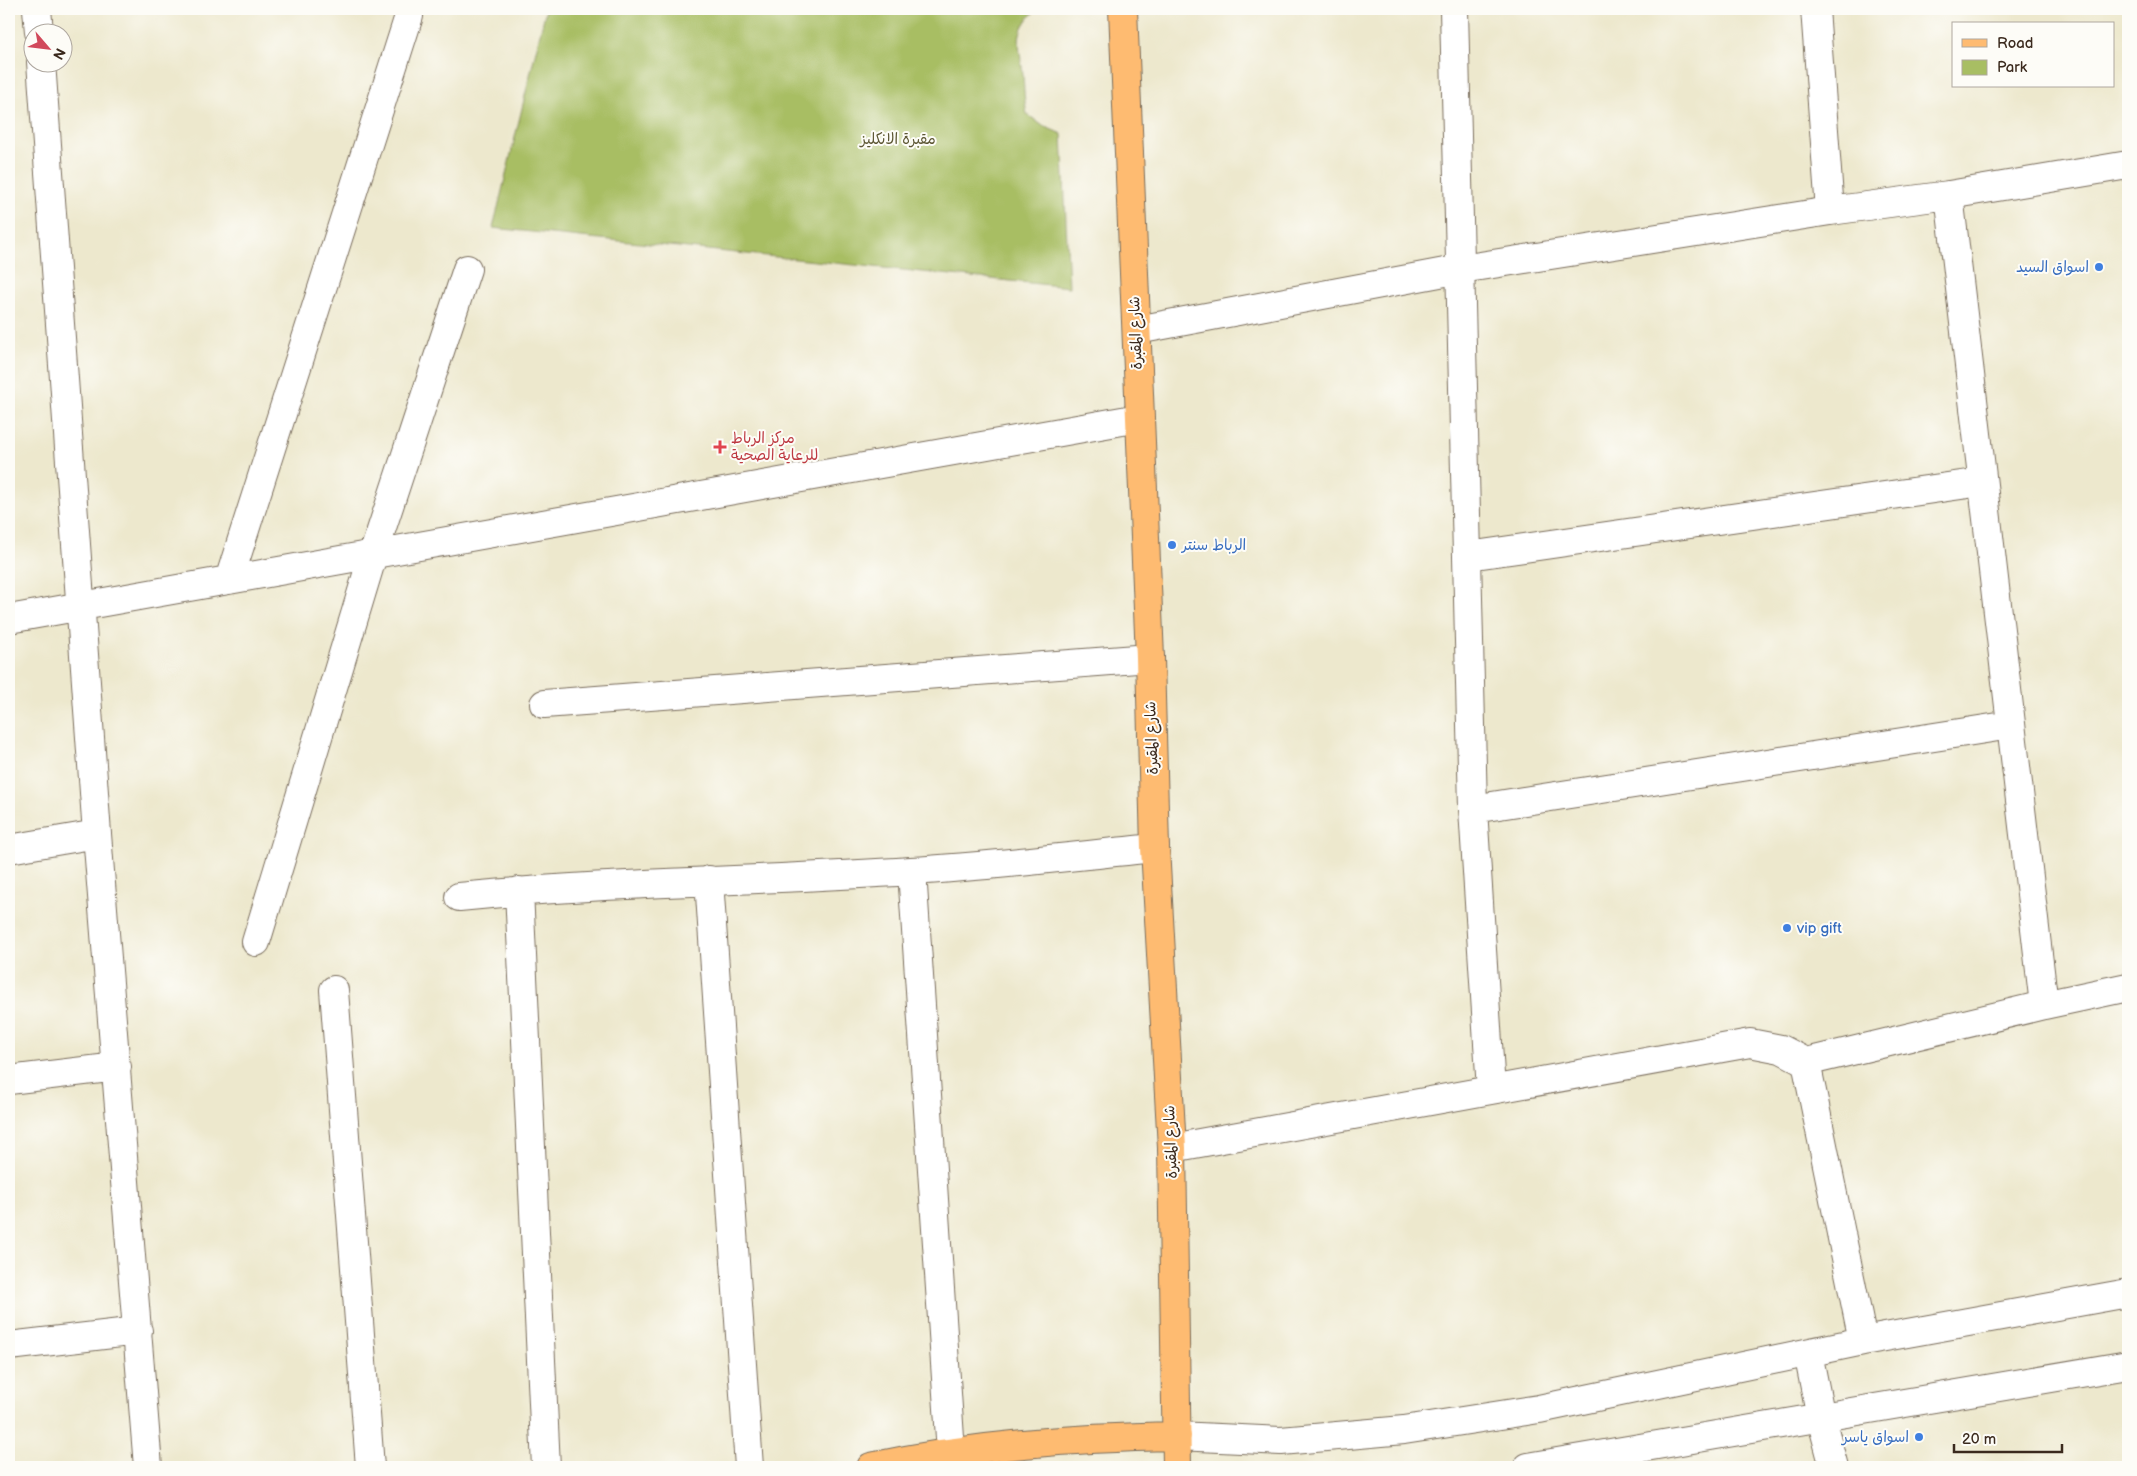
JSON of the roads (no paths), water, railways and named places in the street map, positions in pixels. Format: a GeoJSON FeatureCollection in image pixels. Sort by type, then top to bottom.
{"type":"FeatureCollection","features":[{"type":"Feature","properties":{"kind":"main road","name":"شارع المقبرة"},"geometry":{"type":"LineString","coordinates":[[1122,9],[1150,658],[1155,848],[1172,1148],[1177,1467]]}},
{"type":"Feature","properties":{"kind":"main road"},"geometry":{"type":"LineString","coordinates":[[871,1467],[951,1453],[1062,1440],[1177,1436]]}},
{"type":"Feature","properties":{"kind":"street"},"geometry":{"type":"LineString","coordinates":[[37,9],[38,22]]}},
{"type":"Feature","properties":{"kind":"street"},"geometry":{"type":"LineString","coordinates":[[1454,9],[1473,809],[1491,1090]]}},
{"type":"Feature","properties":{"kind":"street"},"geometry":{"type":"LineString","coordinates":[[1815,9],[1830,211]]}},
{"type":"Feature","properties":{"kind":"street"},"geometry":{"type":"LineString","coordinates":[[229,580],[409,16]]}},
{"type":"Feature","properties":{"kind":"street"},"geometry":{"type":"LineString","coordinates":[[42,72],[97,834],[148,1467]]}},
{"type":"Feature","properties":{"kind":"street"},"geometry":{"type":"LineString","coordinates":[[1136,330],[1461,269],[1830,211],[1949,196],[2128,165]]}},
{"type":"Feature","properties":{"kind":"street"},"geometry":{"type":"LineString","coordinates":[[1949,196],[2044,1005]]}},
{"type":"Feature","properties":{"kind":"street"},"geometry":{"type":"LineString","coordinates":[[256,942],[373,555],[468,269]]}},
{"type":"Feature","properties":{"kind":"street"},"geometry":{"type":"LineString","coordinates":[[9,619],[1139,418]]}},
{"type":"Feature","properties":{"kind":"street"},"geometry":{"type":"LineString","coordinates":[[1468,556],[1982,482]]}},
{"type":"Feature","properties":{"kind":"street"},"geometry":{"type":"LineString","coordinates":[[544,704],[1150,658]]}},
{"type":"Feature","properties":{"kind":"street"},"geometry":{"type":"LineString","coordinates":[[1473,809],[2011,726]]}},
{"type":"Feature","properties":{"kind":"street"},"geometry":{"type":"LineString","coordinates":[[9,849],[97,834]]}},
{"type":"Feature","properties":{"kind":"street"},"geometry":{"type":"LineString","coordinates":[[459,896],[709,880],[912,872],[1155,848]]}},
{"type":"Feature","properties":{"kind":"street"},"geometry":{"type":"LineString","coordinates":[[912,872],[951,1453]]}},
{"type":"Feature","properties":{"kind":"street"},"geometry":{"type":"LineString","coordinates":[[709,880],[749,1467]]}},
{"type":"Feature","properties":{"kind":"street"},"geometry":{"type":"LineString","coordinates":[[519,891],[546,1467]]}},
{"type":"Feature","properties":{"kind":"street"},"geometry":{"type":"LineString","coordinates":[[1172,1148],[1750,1043],[1781,1049],[1806,1062],[2044,1005],[2128,987]]}},
{"type":"Feature","properties":{"kind":"street"},"geometry":{"type":"LineString","coordinates":[[334,990],[370,1467]]}},
{"type":"Feature","properties":{"kind":"street"},"geometry":{"type":"LineString","coordinates":[[1806,1062],[1863,1341]]}},
{"type":"Feature","properties":{"kind":"street"},"geometry":{"type":"LineString","coordinates":[[9,1080],[117,1067]]}},
{"type":"Feature","properties":{"kind":"street"},"geometry":{"type":"LineString","coordinates":[[1177,1436],[1281,1441],[1404,1430],[1539,1409],[1863,1341],[2128,1293]]}},
{"type":"Feature","properties":{"kind":"street"},"geometry":{"type":"LineString","coordinates":[[9,1346],[138,1331]]}},
{"type":"Feature","properties":{"kind":"street"},"geometry":{"type":"LineString","coordinates":[[1808,1353],[1821,1418],[1834,1467]]}},
{"type":"Feature","properties":{"kind":"street"},"geometry":{"type":"LineString","coordinates":[[1528,1467],[2128,1365]]}},
{"type":"Feature","properties":{"kind":"place","name":"اسواق السيد"},"geometry":{"type":"Point","coordinates":[2099,267]}},
{"type":"Feature","properties":{"kind":"place","name":"مركز الرباط للرعاية الصحية"},"geometry":{"type":"Point","coordinates":[720,447]}},
{"type":"Feature","properties":{"kind":"place","name":"الرباط سنتر"},"geometry":{"type":"Point","coordinates":[1172,545]}},
{"type":"Feature","properties":{"kind":"place","name":"vip gift"},"geometry":{"type":"Point","coordinates":[1787,928]}},
{"type":"Feature","properties":{"kind":"place","name":"اسواق ياسر"},"geometry":{"type":"Point","coordinates":[1919,1437]}},
{"type":"Feature","properties":{"kind":"park label","name":"مقبرة الانكليز"},"geometry":{"type":"Point","coordinates":[898,139]}}]}
